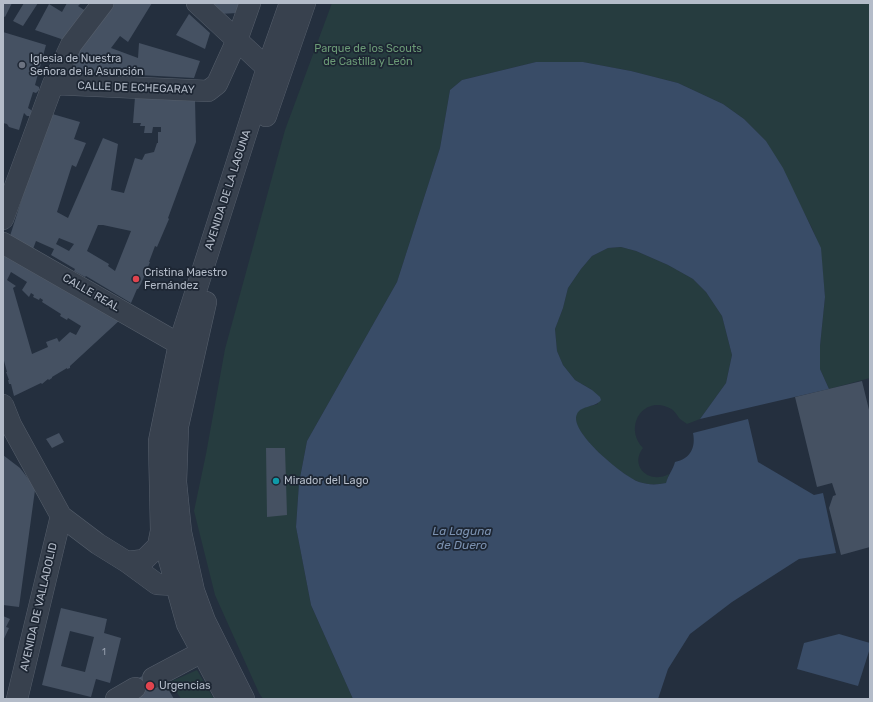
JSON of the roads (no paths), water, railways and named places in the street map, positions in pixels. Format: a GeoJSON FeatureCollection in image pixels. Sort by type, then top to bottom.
{"type":"FeatureCollection","features":[{"type":"Feature","properties":{"kind":"street"},"geometry":{"type":"LineString","coordinates":[[3,220],[53,84],[72,45],[103,3]]}},
{"type":"Feature","properties":{"kind":"street"},"geometry":{"type":"LineString","coordinates":[[197,3],[267,68]]}},
{"type":"Feature","properties":{"kind":"street"},"geometry":{"type":"LineString","coordinates":[[237,40],[250,3]]}},
{"type":"Feature","properties":{"kind":"street","name":"AVENIDA DE LA LAGUNA"},"geometry":{"type":"LineString","coordinates":[[244,699],[205,621],[183,582],[161,531],[159,441],[179,344],[267,68],[290,3]]}},
{"type":"Feature","properties":{"kind":"street","name":"AVENIDA DE LA LAGUNA"},"geometry":{"type":"LineString","coordinates":[[227,699],[187,624],[176,482],[178,426],[204,310],[268,110],[305,3]]}},
{"type":"Feature","properties":{"kind":"street","name":"CALLE DE ECHEGARAY"},"geometry":{"type":"LineString","coordinates":[[53,84],[208,91],[217,84],[237,40]]}},
{"type":"Feature","properties":{"kind":"street","name":"CALLE REAL"},"geometry":{"type":"LineString","coordinates":[[3,243],[179,344]]}},
{"type":"Feature","properties":{"kind":"street"},"geometry":{"type":"LineString","coordinates":[[3,405],[7,424],[61,516],[98,544],[157,584],[183,582]]}},
{"type":"Feature","properties":{"kind":"street","name":"AVENIDA DE VALLADOLID"},"geometry":{"type":"LineString","coordinates":[[17,699],[61,516]]}},
{"type":"Feature","properties":{"kind":"street"},"geometry":{"type":"LineString","coordinates":[[126,562],[144,560],[158,546],[161,531]]}},
{"type":"Feature","properties":{"kind":"street"},"geometry":{"type":"LineString","coordinates":[[153,678],[202,652]]}},
{"type":"Feature","properties":{"kind":"street"},"geometry":{"type":"LineString","coordinates":[[116,699],[135,688]]}},
{"type":"Feature","properties":{"kind":"water","name":"La Laguna de Duero"},"geometry":{"type":"Polygon","coordinates":[[[536,62],[583,62],[631,71],[678,83],[723,104],[744,119],[766,141],[783,168],[821,248],[825,297],[820,346],[820,369],[829,389],[700,419],[726,383],[732,355],[722,316],[706,292],[693,279],[668,265],[636,251],[621,247],[608,248],[592,256],[568,288],[563,308],[555,329],[557,351],[563,365],[575,380],[592,390],[600,397],[601,400],[598,403],[579,411],[576,422],[588,441],[621,471],[639,482],[652,484],[666,483],[675,462],[685,458],[691,452],[694,443],[693,433],[748,419],[758,462],[814,495],[823,493],[836,553],[799,559],[732,602],[690,634],[668,669],[658,699],[353,699],[311,605],[296,527],[299,483],[307,441],[397,282],[440,148],[450,90],[462,80],[536,62]]]}},
{"type":"Feature","properties":{"kind":"water"},"geometry":{"type":"Polygon","coordinates":[[[839,634],[870,643],[870,648],[858,686],[797,669],[804,643],[839,634]]]}},
{"type":"Feature","properties":{"kind":"place","name":"Iglesia de Nuestra Señora de la Asunción"},"geometry":{"type":"Point","coordinates":[22,65]}},
{"type":"Feature","properties":{"kind":"place","name":"Cristina Maestro Fernández"},"geometry":{"type":"Point","coordinates":[136,279]}},
{"type":"Feature","properties":{"kind":"place","name":"Mirador del Lago"},"geometry":{"type":"Point","coordinates":[276,481]}},
{"type":"Feature","properties":{"kind":"place","name":"Urgencias"},"geometry":{"type":"Point","coordinates":[150,686]}},
{"type":"Feature","properties":{"kind":"park label","name":"Parque de los Scouts de Castilla y León"},"geometry":{"type":"Point","coordinates":[368,55]}}]}
